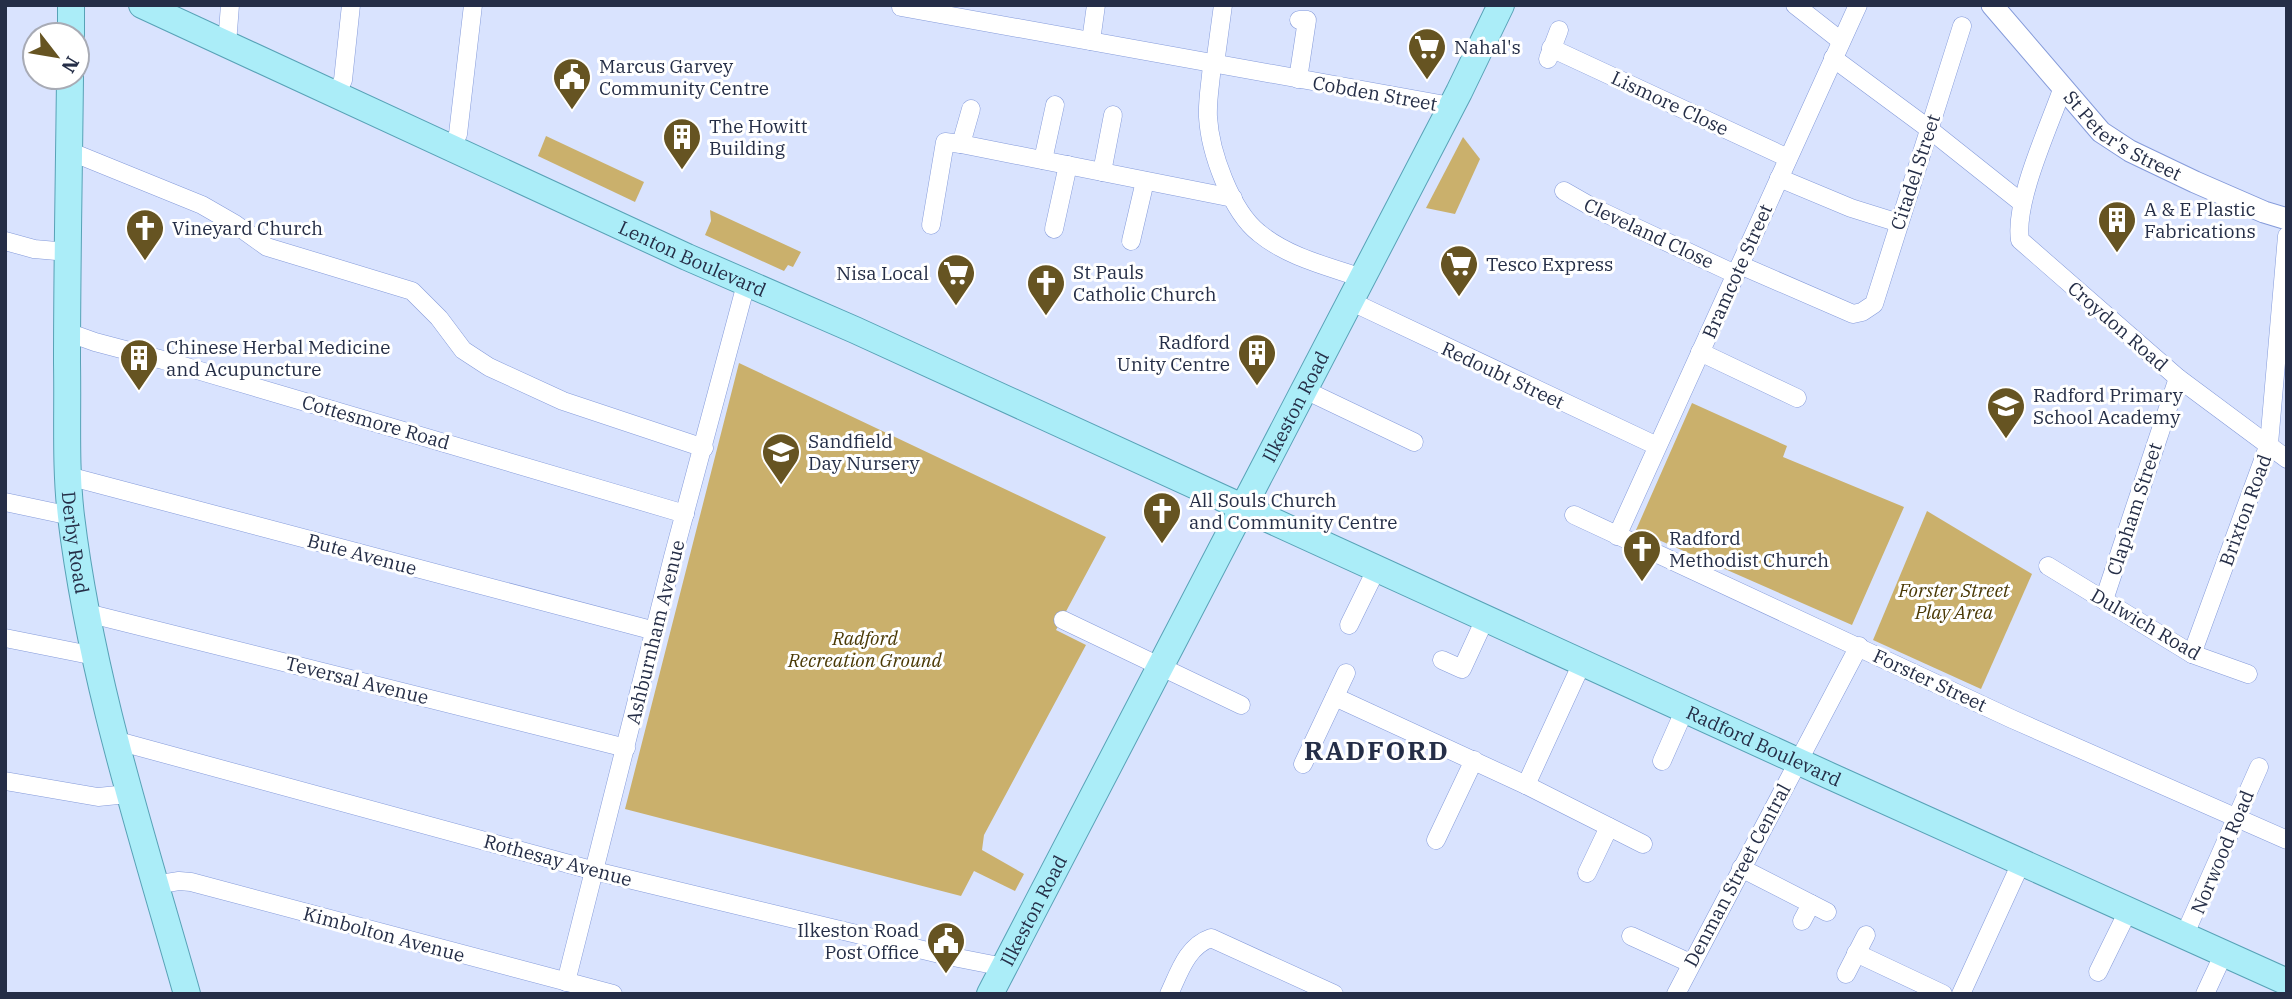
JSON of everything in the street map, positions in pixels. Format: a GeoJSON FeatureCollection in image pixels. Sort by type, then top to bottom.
{"type":"FeatureCollection","features":[{"type":"Feature","properties":{"kind":"main road","name":"Lenton Boulevard"},"geometry":{"type":"LineString","coordinates":[[142,5],[746,284],[855,330],[1242,508]]}},
{"type":"Feature","properties":{"kind":"main road","name":"Ilkeston Road"},"geometry":{"type":"LineString","coordinates":[[990,994],[1305,390],[1501,5]]}},
{"type":"Feature","properties":{"kind":"main road","name":"Derby Road"},"geometry":{"type":"LineString","coordinates":[[70,91],[67,332],[68,477],[71,516],[95,656],[114,740],[187,994]]}},
{"type":"Feature","properties":{"kind":"main road","name":"Radford Boulevard"},"geometry":{"type":"LineString","coordinates":[[1242,508],[2287,982]]}},
{"type":"Feature","properties":{"kind":"street"},"geometry":{"type":"LineString","coordinates":[[227,44],[230,5]]}},
{"type":"Feature","properties":{"kind":"street"},"geometry":{"type":"LineString","coordinates":[[336,94],[343,80],[351,5]]}},
{"type":"Feature","properties":{"kind":"street"},"geometry":{"type":"LineString","coordinates":[[452,147],[458,134],[473,5]]}},
{"type":"Feature","properties":{"kind":"street"},"geometry":{"type":"LineString","coordinates":[[1091,41],[1096,5]]}},
{"type":"Feature","properties":{"kind":"street"},"geometry":{"type":"LineString","coordinates":[[1214,64],[1223,5]]}},
{"type":"Feature","properties":{"kind":"street"},"geometry":{"type":"LineString","coordinates":[[1795,5],[1841,41]]}},
{"type":"Feature","properties":{"kind":"street","name":"Bramcote Street"},"geometry":{"type":"LineString","coordinates":[[1617,536],[1858,5]]}},
{"type":"Feature","properties":{"kind":"street","name":"St Peter's Street"},"geometry":{"type":"LineString","coordinates":[[1992,5],[2102,132],[2130,151],[2228,197],[2287,219]]}},
{"type":"Feature","properties":{"kind":"street","name":"Cobden Street"},"geometry":{"type":"LineString","coordinates":[[901,7],[1451,106]]}},
{"type":"Feature","properties":{"kind":"street","name":"Cobden Street"},"geometry":{"type":"LineString","coordinates":[[1298,79],[1303,20]]}},
{"type":"Feature","properties":{"kind":"street","name":"Citadel Street"},"geometry":{"type":"LineString","coordinates":[[1862,312],[1874,304],[1962,26]]}},
{"type":"Feature","properties":{"kind":"street","name":"Lismore Close"},"geometry":{"type":"LineString","coordinates":[[1559,30],[1549,54],[1788,158]]}},
{"type":"Feature","properties":{"kind":"street"},"geometry":{"type":"LineString","coordinates":[[1833,58],[1929,128],[2022,202],[2063,87]]}},
{"type":"Feature","properties":{"kind":"street","name":"Redoubt Street"},"geometry":{"type":"LineString","coordinates":[[1214,64],[1208,117],[1216,158],[1233,198],[1258,233],[1356,290],[1657,446]]}},
{"type":"Feature","properties":{"kind":"street"},"geometry":{"type":"LineString","coordinates":[[1044,160],[1055,105]]}},
{"type":"Feature","properties":{"kind":"street"},"geometry":{"type":"LineString","coordinates":[[961,144],[971,109]]}},
{"type":"Feature","properties":{"kind":"street"},"geometry":{"type":"LineString","coordinates":[[1102,172],[1114,115]]}},
{"type":"Feature","properties":{"kind":"street"},"geometry":{"type":"LineString","coordinates":[[931,225],[945,142],[1233,198]]}},
{"type":"Feature","properties":{"kind":"street"},"geometry":{"type":"LineString","coordinates":[[69,151],[202,205],[267,247],[412,291],[439,318],[463,350],[489,367],[563,401],[704,448]]}},
{"type":"Feature","properties":{"kind":"street"},"geometry":{"type":"LineString","coordinates":[[1054,229],[1068,165]]}},
{"type":"Feature","properties":{"kind":"street"},"geometry":{"type":"LineString","coordinates":[[1779,178],[1851,208],[1899,223]]}},
{"type":"Feature","properties":{"kind":"street"},"geometry":{"type":"LineString","coordinates":[[1131,242],[1144,181]]}},
{"type":"Feature","properties":{"kind":"street","name":"Cleveland Close"},"geometry":{"type":"LineString","coordinates":[[1564,191],[1574,198],[1737,270],[1853,314],[1862,312]]}},
{"type":"Feature","properties":{"kind":"street","name":"Croydon Road"},"geometry":{"type":"LineString","coordinates":[[2022,202],[2018,227],[2020,240],[2178,378],[2287,459]]}},
{"type":"Feature","properties":{"kind":"street","name":"Brixton Road"},"geometry":{"type":"LineString","coordinates":[[2192,654],[2269,444],[2287,236]]}},
{"type":"Feature","properties":{"kind":"street"},"geometry":{"type":"LineString","coordinates":[[5,241],[34,249],[68,252]]}},
{"type":"Feature","properties":{"kind":"street","name":"Ashburnham Avenue"},"geometry":{"type":"LineString","coordinates":[[566,982],[746,284]]}},
{"type":"Feature","properties":{"kind":"street","name":"Cottesmore Road"},"geometry":{"type":"LineString","coordinates":[[67,332],[685,514]]}},
{"type":"Feature","properties":{"kind":"street"},"geometry":{"type":"LineString","coordinates":[[1700,352],[1797,398]]}},
{"type":"Feature","properties":{"kind":"street","name":"Clapham Street"},"geometry":{"type":"LineString","coordinates":[[2104,600],[2178,378]]}},
{"type":"Feature","properties":{"kind":"street"},"geometry":{"type":"LineString","coordinates":[[1305,390],[1414,442]]}},
{"type":"Feature","properties":{"kind":"street"},"geometry":{"type":"LineString","coordinates":[[1375,424],[1383,407]]}},
{"type":"Feature","properties":{"kind":"street","name":"Bute Avenue"},"geometry":{"type":"LineString","coordinates":[[68,477],[656,631]]}},
{"type":"Feature","properties":{"kind":"street"},"geometry":{"type":"LineString","coordinates":[[5,502],[71,516]]}},
{"type":"Feature","properties":{"kind":"street","name":"Forster Street"},"geometry":{"type":"LineString","coordinates":[[1574,515],[2012,719],[2287,840]]}},
{"type":"Feature","properties":{"kind":"street","name":"Dulwich Road"},"geometry":{"type":"LineString","coordinates":[[2048,566],[2192,654],[2248,674]]}},
{"type":"Feature","properties":{"kind":"street"},"geometry":{"type":"LineString","coordinates":[[1349,625],[1376,570]]}},
{"type":"Feature","properties":{"kind":"street","name":"Teversal Avenue"},"geometry":{"type":"LineString","coordinates":[[87,613],[626,748]]}},
{"type":"Feature","properties":{"kind":"street"},"geometry":{"type":"LineString","coordinates":[[1442,660],[1462,669],[1485,619]]}},
{"type":"Feature","properties":{"kind":"street"},"geometry":{"type":"LineString","coordinates":[[1063,620],[1241,705]]}},
{"type":"Feature","properties":{"kind":"street"},"geometry":{"type":"LineString","coordinates":[[5,638],[95,656]]}},
{"type":"Feature","properties":{"kind":"street","name":"Denman Street Central"},"geometry":{"type":"LineString","coordinates":[[1675,994],[1859,646]]}},
{"type":"Feature","properties":{"kind":"street"},"geometry":{"type":"LineString","coordinates":[[1526,785],[1582,663]]}},
{"type":"Feature","properties":{"kind":"street"},"geometry":{"type":"LineString","coordinates":[[1303,764],[1346,673]]}},
{"type":"Feature","properties":{"kind":"street"},"geometry":{"type":"LineString","coordinates":[[1335,697],[1474,760],[1643,844]]}},
{"type":"Feature","properties":{"kind":"street"},"geometry":{"type":"LineString","coordinates":[[1662,761],[1685,709]]}},
{"type":"Feature","properties":{"kind":"street","name":"Rothesay Avenue"},"geometry":{"type":"LineString","coordinates":[[114,740],[595,871],[1004,967]]}},
{"type":"Feature","properties":{"kind":"street"},"geometry":{"type":"LineString","coordinates":[[1445,832],[1474,760]]}},
{"type":"Feature","properties":{"kind":"street","name":"Norwood Road"},"geometry":{"type":"LineString","coordinates":[[2184,936],[2259,766]]}},
{"type":"Feature","properties":{"kind":"street"},"geometry":{"type":"LineString","coordinates":[[5,781],[98,797],[128,794]]}},
{"type":"Feature","properties":{"kind":"street"},"geometry":{"type":"LineString","coordinates":[[1587,873],[1609,827]]}},
{"type":"Feature","properties":{"kind":"street"},"geometry":{"type":"LineString","coordinates":[[1961,994],[2021,863]]}},
{"type":"Feature","properties":{"kind":"street"},"geometry":{"type":"LineString","coordinates":[[1741,868],[1819,908],[1802,921]]}},
{"type":"Feature","properties":{"kind":"street","name":"Kimbolton Avenue"},"geometry":{"type":"LineString","coordinates":[[155,886],[179,881],[191,882],[613,994]]}},
{"type":"Feature","properties":{"kind":"street"},"geometry":{"type":"LineString","coordinates":[[2098,972],[2127,911]]}},
{"type":"Feature","properties":{"kind":"street"},"geometry":{"type":"LineString","coordinates":[[1846,974],[1866,935]]}},
{"type":"Feature","properties":{"kind":"street"},"geometry":{"type":"LineString","coordinates":[[1631,936],[1690,963]]}},
{"type":"Feature","properties":{"kind":"street"},"geometry":{"type":"LineString","coordinates":[[1169,994],[1191,953],[1202,941],[1211,938],[1334,994]]}},
{"type":"Feature","properties":{"kind":"street"},"geometry":{"type":"LineString","coordinates":[[1856,953],[1943,994]]}},
{"type":"Feature","properties":{"kind":"street"},"geometry":{"type":"LineString","coordinates":[[2205,994],[2224,953]]}},
{"type":"Feature","properties":{"kind":"green space"},"geometry":{"type":"Polygon","coordinates":[[[546,136],[644,182],[635,202],[538,156],[546,136]]]}},
{"type":"Feature","properties":{"kind":"green space"},"geometry":{"type":"Polygon","coordinates":[[[1463,137],[1480,159],[1455,214],[1426,208],[1463,137]]]}},
{"type":"Feature","properties":{"kind":"green space"},"geometry":{"type":"Polygon","coordinates":[[[710,210],[801,252],[793,267],[788,265],[784,271],[705,235],[711,221],[710,210]]]}},
{"type":"Feature","properties":{"kind":"green space","name":"Radford Recreation Ground"},"geometry":{"type":"Polygon","coordinates":[[[739,363],[1106,537],[1056,630],[1086,645],[984,835],[982,850],[1024,874],[1015,891],[974,871],[961,896],[625,809],[739,363]]]}},
{"type":"Feature","properties":{"kind":"green space"},"geometry":{"type":"Polygon","coordinates":[[[1692,403],[1787,446],[1783,457],[1904,507],[1852,625],[1636,530],[1692,403]]]}},
{"type":"Feature","properties":{"kind":"green space","name":"Forster Street Play Area"},"geometry":{"type":"Polygon","coordinates":[[[1927,511],[2032,574],[1981,689],[1873,640],[1927,511]]]}},
{"type":"Feature","properties":{"kind":"place","name":"Nahal's"},"geometry":{"type":"Point","coordinates":[1427,81]}},
{"type":"Feature","properties":{"kind":"place","name":"Marcus Garvey Community Centre"},"geometry":{"type":"Point","coordinates":[572,111]}},
{"type":"Feature","properties":{"kind":"place","name":"The Howitt Building"},"geometry":{"type":"Point","coordinates":[682,171]}},
{"type":"Feature","properties":{"kind":"place","name":"A & E Plastic Fabrications"},"geometry":{"type":"Point","coordinates":[2117,254]}},
{"type":"Feature","properties":{"kind":"place","name":"Vineyard Church"},"geometry":{"type":"Point","coordinates":[145,262]}},
{"type":"Feature","properties":{"kind":"place","name":"Tesco Express"},"geometry":{"type":"Point","coordinates":[1459,298]}},
{"type":"Feature","properties":{"kind":"place","name":"Nisa Local"},"geometry":{"type":"Point","coordinates":[956,307]}},
{"type":"Feature","properties":{"kind":"place","name":"St Pauls Catholic Church"},"geometry":{"type":"Point","coordinates":[1046,317]}},
{"type":"Feature","properties":{"kind":"place","name":"Radford Unity Centre"},"geometry":{"type":"Point","coordinates":[1257,387]}},
{"type":"Feature","properties":{"kind":"place","name":"Chinese Herbal Medicine and Acupuncture"},"geometry":{"type":"Point","coordinates":[139,392]}},
{"type":"Feature","properties":{"kind":"place","name":"Radford Primary School Academy"},"geometry":{"type":"Point","coordinates":[2006,440]}},
{"type":"Feature","properties":{"kind":"place","name":"Sandfield Day Nursery"},"geometry":{"type":"Point","coordinates":[781,486]}},
{"type":"Feature","properties":{"kind":"place","name":"All Souls Church and Community Centre"},"geometry":{"type":"Point","coordinates":[1162,545]}},
{"type":"Feature","properties":{"kind":"place","name":"Radford Methodist Church"},"geometry":{"type":"Point","coordinates":[1642,583]}},
{"type":"Feature","properties":{"kind":"place","name":"Ilkeston Road Post Office"},"geometry":{"type":"Point","coordinates":[946,975]}},
{"type":"Feature","properties":{"kind":"district","name":"RADFORD"},"geometry":{"type":"Point","coordinates":[1377,750]}}]}
